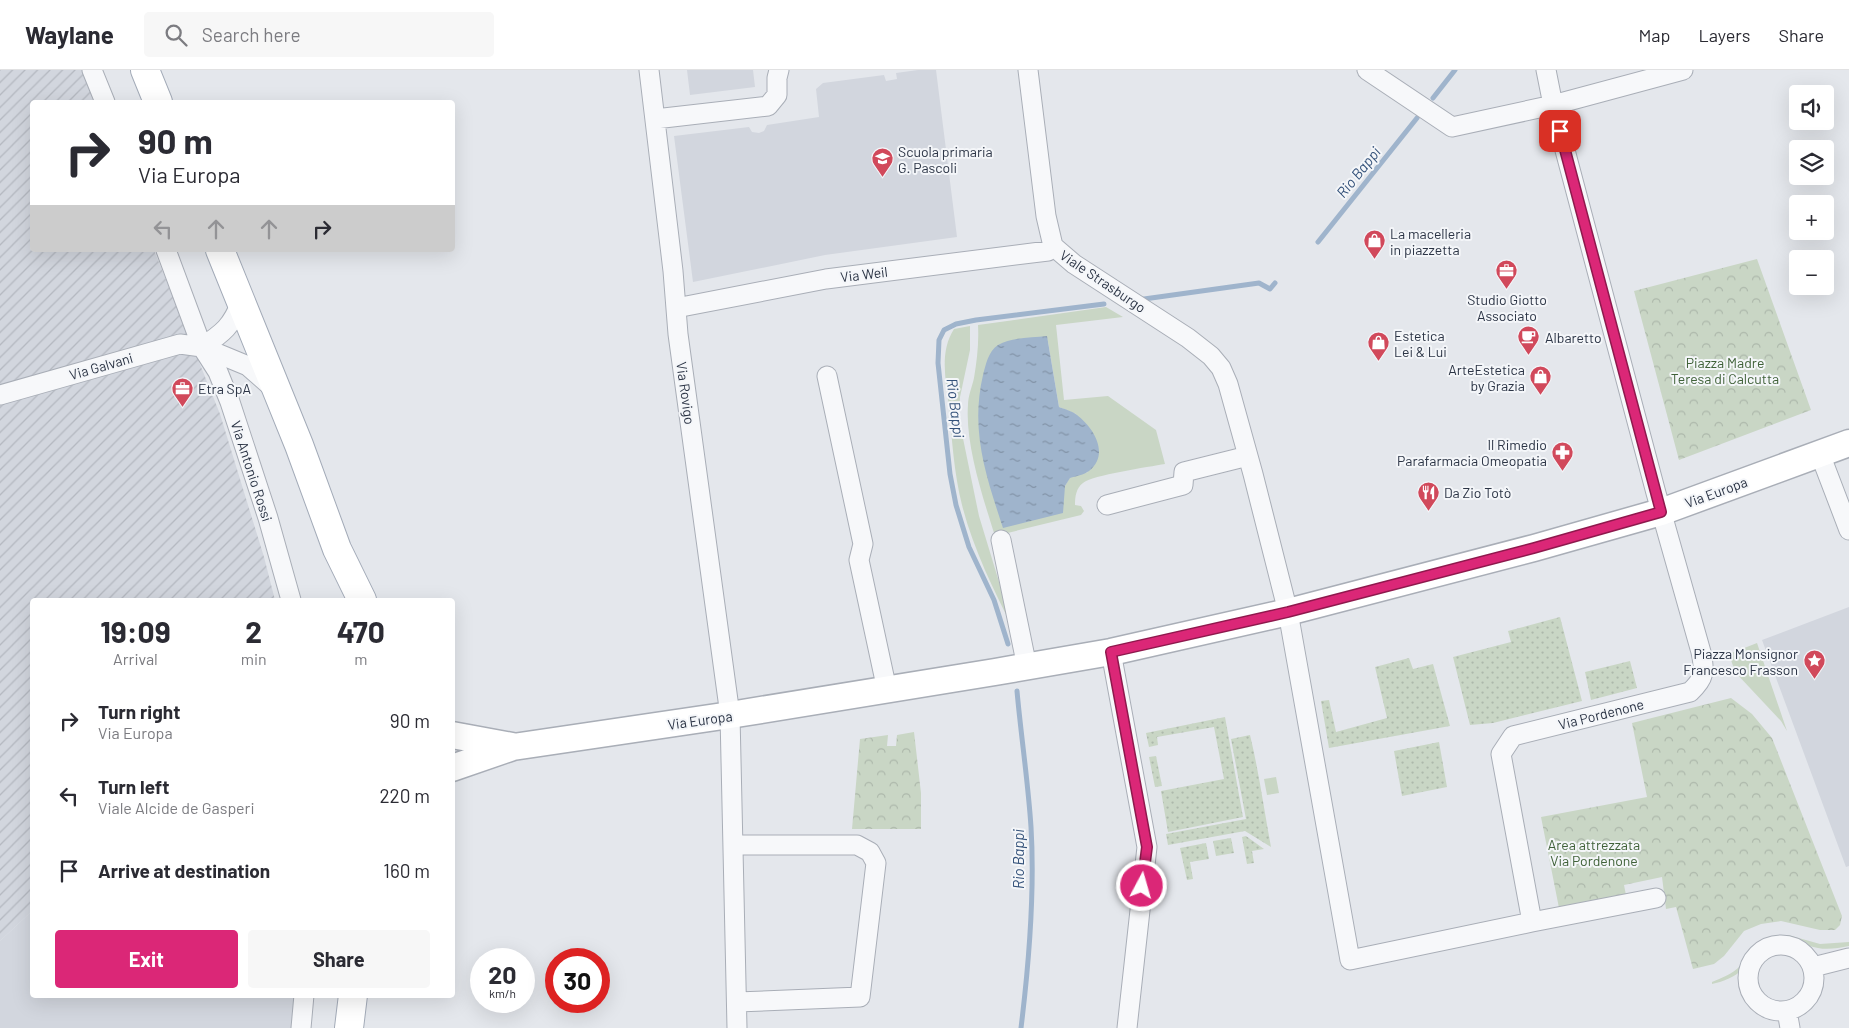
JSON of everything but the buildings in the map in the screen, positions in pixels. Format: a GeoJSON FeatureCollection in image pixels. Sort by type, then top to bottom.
{"type":"FeatureCollection","features":[{"type":"Feature","properties":{"kind":"main road"},"geometry":{"type":"LineString","coordinates":[[145,70],[155,100]]}},
{"type":"Feature","properties":{"kind":"main road"},"geometry":{"type":"LineString","coordinates":[[221,252],[278,392],[337,548],[361,598]]}},
{"type":"Feature","properties":{"kind":"main road"},"geometry":{"type":"LineString","coordinates":[[337,548],[347,598]]}},
{"type":"Feature","properties":{"kind":"main road"},"geometry":{"type":"LineString","coordinates":[[350,1028],[352,998]]}},
{"type":"Feature","properties":{"kind":"street"},"geometry":{"type":"LineString","coordinates":[[92,70],[104,100]]}},
{"type":"Feature","properties":{"kind":"street"},"geometry":{"type":"LineString","coordinates":[[130,70],[154,100]]}},
{"type":"Feature","properties":{"kind":"street","name":"Via Rovigo"},"geometry":{"type":"LineString","coordinates":[[649,70],[673,271],[679,343],[730,715],[737,1028]]}},
{"type":"Feature","properties":{"kind":"street"},"geometry":{"type":"LineString","coordinates":[[655,120],[768,106],[777,94],[776,78],[779,70]]}},
{"type":"Feature","properties":{"kind":"street","name":"Viale Strasburgo"},"geometry":{"type":"LineString","coordinates":[[1028,70],[1046,216],[1053,246],[1074,264],[1211,356],[1221,368],[1228,384],[1248,456],[1288,612]]}},
{"type":"Feature","properties":{"kind":"street"},"geometry":{"type":"LineString","coordinates":[[1367,70],[1452,127],[1553,105],[1683,70]]}},
{"type":"Feature","properties":{"kind":"street","name":"Via Pordenone"},"geometry":{"type":"LineString","coordinates":[[1532,922],[1501,754],[1513,736],[1690,692],[1701,682],[1704,669],[1553,105],[1546,70]]}},
{"type":"Feature","properties":{"kind":"street","name":"Via Weil"},"geometry":{"type":"LineString","coordinates":[[676,308],[826,279],[1048,251],[1053,246]]}},
{"type":"Feature","properties":{"kind":"street","name":"Via Antonio Rossi"},"geometry":{"type":"LineString","coordinates":[[167,252],[202,347],[218,372],[230,402],[268,518],[290,598]]}},
{"type":"Feature","properties":{"kind":"street"},"geometry":{"type":"LineString","coordinates":[[202,347],[224,333],[235,318],[241,302]]}},
{"type":"Feature","properties":{"kind":"street","name":"Via Galvani"},"geometry":{"type":"LineString","coordinates":[[0,395],[180,344],[202,347]]}},
{"type":"Feature","properties":{"kind":"street"},"geometry":{"type":"LineString","coordinates":[[202,347],[248,366],[278,392]]}},
{"type":"Feature","properties":{"kind":"street"},"geometry":{"type":"LineString","coordinates":[[827,376],[863,544],[859,560],[887,690]]}},
{"type":"Feature","properties":{"kind":"street","name":"Via Europa"},"geometry":{"type":"LineString","coordinates":[[455,767],[513,747],[730,715],[1016,669],[1111,652],[1288,612],[1534,548],[1661,512],[1849,443]]}},
{"type":"Feature","properties":{"kind":"street"},"geometry":{"type":"LineString","coordinates":[[1820,454],[1849,530]]}},
{"type":"Feature","properties":{"kind":"street"},"geometry":{"type":"LineString","coordinates":[[1107,505],[1182,485],[1184,472],[1248,456]]}},
{"type":"Feature","properties":{"kind":"street"},"geometry":{"type":"LineString","coordinates":[[1001,540],[1016,669]]}},
{"type":"Feature","properties":{"kind":"street"},"geometry":{"type":"LineString","coordinates":[[1288,612],[1350,960],[1656,898]]}},
{"type":"Feature","properties":{"kind":"street"},"geometry":{"type":"LineString","coordinates":[[1111,652],[1147,847],[1127,1028]]}},
{"type":"Feature","properties":{"kind":"street","name":"Via Europa"},"geometry":{"type":"LineString","coordinates":[[455,736],[513,747]]}},
{"type":"Feature","properties":{"kind":"street"},"geometry":{"type":"LineString","coordinates":[[733,845],[857,844],[870,852],[876,863],[860,997],[737,1002]]}},
{"type":"Feature","properties":{"kind":"street"},"geometry":{"type":"LineString","coordinates":[[1777,945],[1788,945],[1803,953],[1813,967],[1814,986],[1810,995],[1789,1019],[1757,1001],[1749,986],[1748,975],[1751,964],[1766,948],[1777,945]]}},
{"type":"Feature","properties":{"kind":"street"},"geometry":{"type":"LineString","coordinates":[[1813,967],[1849,958]]}},
{"type":"Feature","properties":{"kind":"street"},"geometry":{"type":"LineString","coordinates":[[301,1028],[304,998]]}},
{"type":"Feature","properties":{"kind":"shaded area"},"geometry":{"type":"Polygon","coordinates":[[[0,70],[82,70],[94,100],[30,100],[30,252],[155,252],[220,414],[264,557],[274,598],[30,598],[30,913],[0,941],[0,70]]]}},
{"type":"Feature","properties":{"kind":"shaded area"},"geometry":{"type":"Polygon","coordinates":[[[687,70],[753,70],[755,87],[690,95],[687,70]]]}},
{"type":"Feature","properties":{"kind":"shaded area"},"geometry":{"type":"Polygon","coordinates":[[[936,70],[957,237],[825,255],[693,282],[674,136],[749,127],[752,132],[759,133],[764,131],[767,125],[819,117],[816,89],[823,83],[884,75],[886,81],[897,79],[896,73],[936,70]]]}},
{"type":"Feature","properties":{"kind":"shaded area","name":"Piazza Monsignor Francesco Frasson"},"geometry":{"type":"Polygon","coordinates":[[[1849,607],[1849,866],[1846,867],[1762,640],[1849,607]]]}},
{"type":"Feature","properties":{"kind":"shaded area"},"geometry":{"type":"Polygon","coordinates":[[[30,913],[30,998],[296,998],[292,1028],[0,1028],[0,941],[30,913]]]}},
{"type":"Feature","properties":{"kind":"green space","name":"Piazza Madre Teresa di Calcutta"},"geometry":{"type":"Polygon","coordinates":[[[1757,259],[1811,410],[1679,460],[1634,291],[1757,259]]]}},
{"type":"Feature","properties":{"kind":"green space"},"geometry":{"type":"Polygon","coordinates":[[[1106,307],[1123,317],[1056,325],[1064,400],[1108,396],[1156,430],[1165,464],[1109,474],[1088,480],[1077,490],[1075,505],[1081,506],[1084,511],[1081,515],[995,536],[976,471],[969,437],[968,405],[977,358],[978,325],[1106,307]],[[1047,336],[1065,486],[1070,477],[1088,472],[1076,414],[1059,407],[1047,336]]]}},
{"type":"Feature","properties":{"kind":"green space"},"geometry":{"type":"Polygon","coordinates":[[[970,326],[970,350],[960,397],[959,419],[979,516],[1013,628],[991,583],[972,537],[959,493],[955,469],[945,377],[946,347],[954,329],[970,326]]]}},
{"type":"Feature","properties":{"kind":"green space"},"geometry":{"type":"Polygon","coordinates":[[[1560,617],[1582,701],[1493,723],[1470,725],[1453,657],[1511,642],[1508,631],[1560,617]]]}},
{"type":"Feature","properties":{"kind":"green space"},"geometry":{"type":"Polygon","coordinates":[[[1757,643],[1787,731],[1781,721],[1735,672],[1729,654],[1757,643]]]}},
{"type":"Feature","properties":{"kind":"green space"},"geometry":{"type":"Polygon","coordinates":[[[1409,658],[1413,669],[1433,664],[1450,726],[1329,748],[1321,701],[1329,700],[1336,732],[1387,718],[1375,667],[1409,658]]]}},
{"type":"Feature","properties":{"kind":"green space"},"geometry":{"type":"Polygon","coordinates":[[[1630,661],[1637,688],[1591,700],[1585,672],[1630,661]]]}},
{"type":"Feature","properties":{"kind":"green space","name":"Area attrezzata Via Pordenone"},"geometry":{"type":"Polygon","coordinates":[[[1731,698],[1752,714],[1772,738],[1842,916],[1840,925],[1835,930],[1820,930],[1781,921],[1761,924],[1744,931],[1724,956],[1714,964],[1693,969],[1676,907],[1666,909],[1662,877],[1624,885],[1626,895],[1559,908],[1541,817],[1647,797],[1632,723],[1731,698]]]}},
{"type":"Feature","properties":{"kind":"green space"},"geometry":{"type":"Polygon","coordinates":[[[1225,717],[1243,817],[1168,832],[1161,791],[1224,779],[1214,727],[1157,737],[1158,745],[1149,747],[1146,733],[1225,717]]]}},
{"type":"Feature","properties":{"kind":"green space"},"geometry":{"type":"Polygon","coordinates":[[[914,732],[921,793],[921,829],[852,829],[860,739],[888,735],[887,746],[896,746],[897,735],[914,732]]]}},
{"type":"Feature","properties":{"kind":"green space"},"geometry":{"type":"Polygon","coordinates":[[[1250,735],[1271,847],[1245,831],[1168,845],[1166,834],[1246,819],[1231,739],[1250,735]]]}},
{"type":"Feature","properties":{"kind":"green space"},"geometry":{"type":"Polygon","coordinates":[[[1439,742],[1447,787],[1402,796],[1394,751],[1439,742]]]}},
{"type":"Feature","properties":{"kind":"green space"},"geometry":{"type":"Polygon","coordinates":[[[1156,756],[1162,786],[1155,787],[1149,757],[1156,756]]]}},
{"type":"Feature","properties":{"kind":"green space"},"geometry":{"type":"Polygon","coordinates":[[[1276,777],[1279,793],[1267,795],[1264,779],[1276,777]]]}},
{"type":"Feature","properties":{"kind":"green space"},"geometry":{"type":"Polygon","coordinates":[[[1246,836],[1264,849],[1252,851],[1254,863],[1247,864],[1242,837],[1246,836]]]}},
{"type":"Feature","properties":{"kind":"green space"},"geometry":{"type":"Polygon","coordinates":[[[1231,838],[1234,853],[1216,856],[1213,841],[1231,838]]]}},
{"type":"Feature","properties":{"kind":"green space"},"geometry":{"type":"Polygon","coordinates":[[[1206,843],[1209,859],[1190,862],[1193,879],[1187,880],[1180,848],[1206,843]]]}},
{"type":"Feature","properties":{"kind":"green space"},"geometry":{"type":"Polygon","coordinates":[[[1788,935],[1820,944],[1849,942],[1849,946],[1822,949],[1790,940],[1773,941],[1759,948],[1743,969],[1736,974],[1712,984],[1712,982],[1727,976],[1737,969],[1751,949],[1759,943],[1788,935]]]}},
{"type":"Feature","properties":{"kind":"water"},"geometry":{"type":"Polygon","coordinates":[[[1047,336],[1059,407],[1075,414],[1089,427],[1097,442],[1099,449],[1098,457],[1089,471],[1070,478],[1065,486],[1063,513],[1003,528],[986,472],[979,434],[979,396],[983,375],[990,355],[998,345],[1015,339],[1047,336]]]}},
{"type":"Feature","properties":{"kind":"waterway"},"geometry":{"type":"LineString","coordinates":[[1433,98],[1455,70]]}},
{"type":"Feature","properties":{"kind":"waterway","name":"Rio Bappi"},"geometry":{"type":"LineString","coordinates":[[1318,242],[1417,118]]}},
{"type":"Feature","properties":{"kind":"waterway","name":"Rio Bappi"},"geometry":{"type":"LineString","coordinates":[[1144,299],[1259,283],[1270,289],[1275,283]]}},
{"type":"Feature","properties":{"kind":"waterway","name":"Rio Bappi"},"geometry":{"type":"LineString","coordinates":[[1008,644],[994,600],[969,547],[956,505],[950,474],[938,363],[939,340],[944,330],[956,324],[1104,304]]}},
{"type":"Feature","properties":{"kind":"waterway","name":"Rio Bappi"},"geometry":{"type":"LineString","coordinates":[[1017,691],[1032,852],[1030,928],[1021,1028]]}},
{"type":"Feature","properties":{"kind":"place","name":"Scuola primaria G. Pascoli"},"geometry":{"type":"Point","coordinates":[882,178]}},
{"type":"Feature","properties":{"kind":"place","name":"La macelleria in piazzetta"},"geometry":{"type":"Point","coordinates":[1374,260]}},
{"type":"Feature","properties":{"kind":"place","name":"Studio Giotto Associato"},"geometry":{"type":"Point","coordinates":[1507,290]}},
{"type":"Feature","properties":{"kind":"place","name":"Albaretto"},"geometry":{"type":"Point","coordinates":[1529,356]}},
{"type":"Feature","properties":{"kind":"place","name":"Estetica Lei & Lui"},"geometry":{"type":"Point","coordinates":[1378,362]}},
{"type":"Feature","properties":{"kind":"place","name":"ArteEstetica by Grazia"},"geometry":{"type":"Point","coordinates":[1541,396]}},
{"type":"Feature","properties":{"kind":"place","name":"Etra SpA"},"geometry":{"type":"Point","coordinates":[182,407]}},
{"type":"Feature","properties":{"kind":"place","name":"Il Rimedio Parafarmacia Omeopatia"},"geometry":{"type":"Point","coordinates":[1563,471]}},
{"type":"Feature","properties":{"kind":"place","name":"Da Zio Totò"},"geometry":{"type":"Point","coordinates":[1428,511]}},
{"type":"Feature","properties":{"kind":"place","name":"Piazza Monsignor Francesco Frasson"},"geometry":{"type":"Point","coordinates":[1814,680]}},
{"type":"Feature","properties":{"kind":"route"},"geometry":{"type":"LineString","coordinates":[[1142,886],[1147,847],[1111,652],[1288,612],[1534,548],[1661,512],[1560,131]]}}]}
